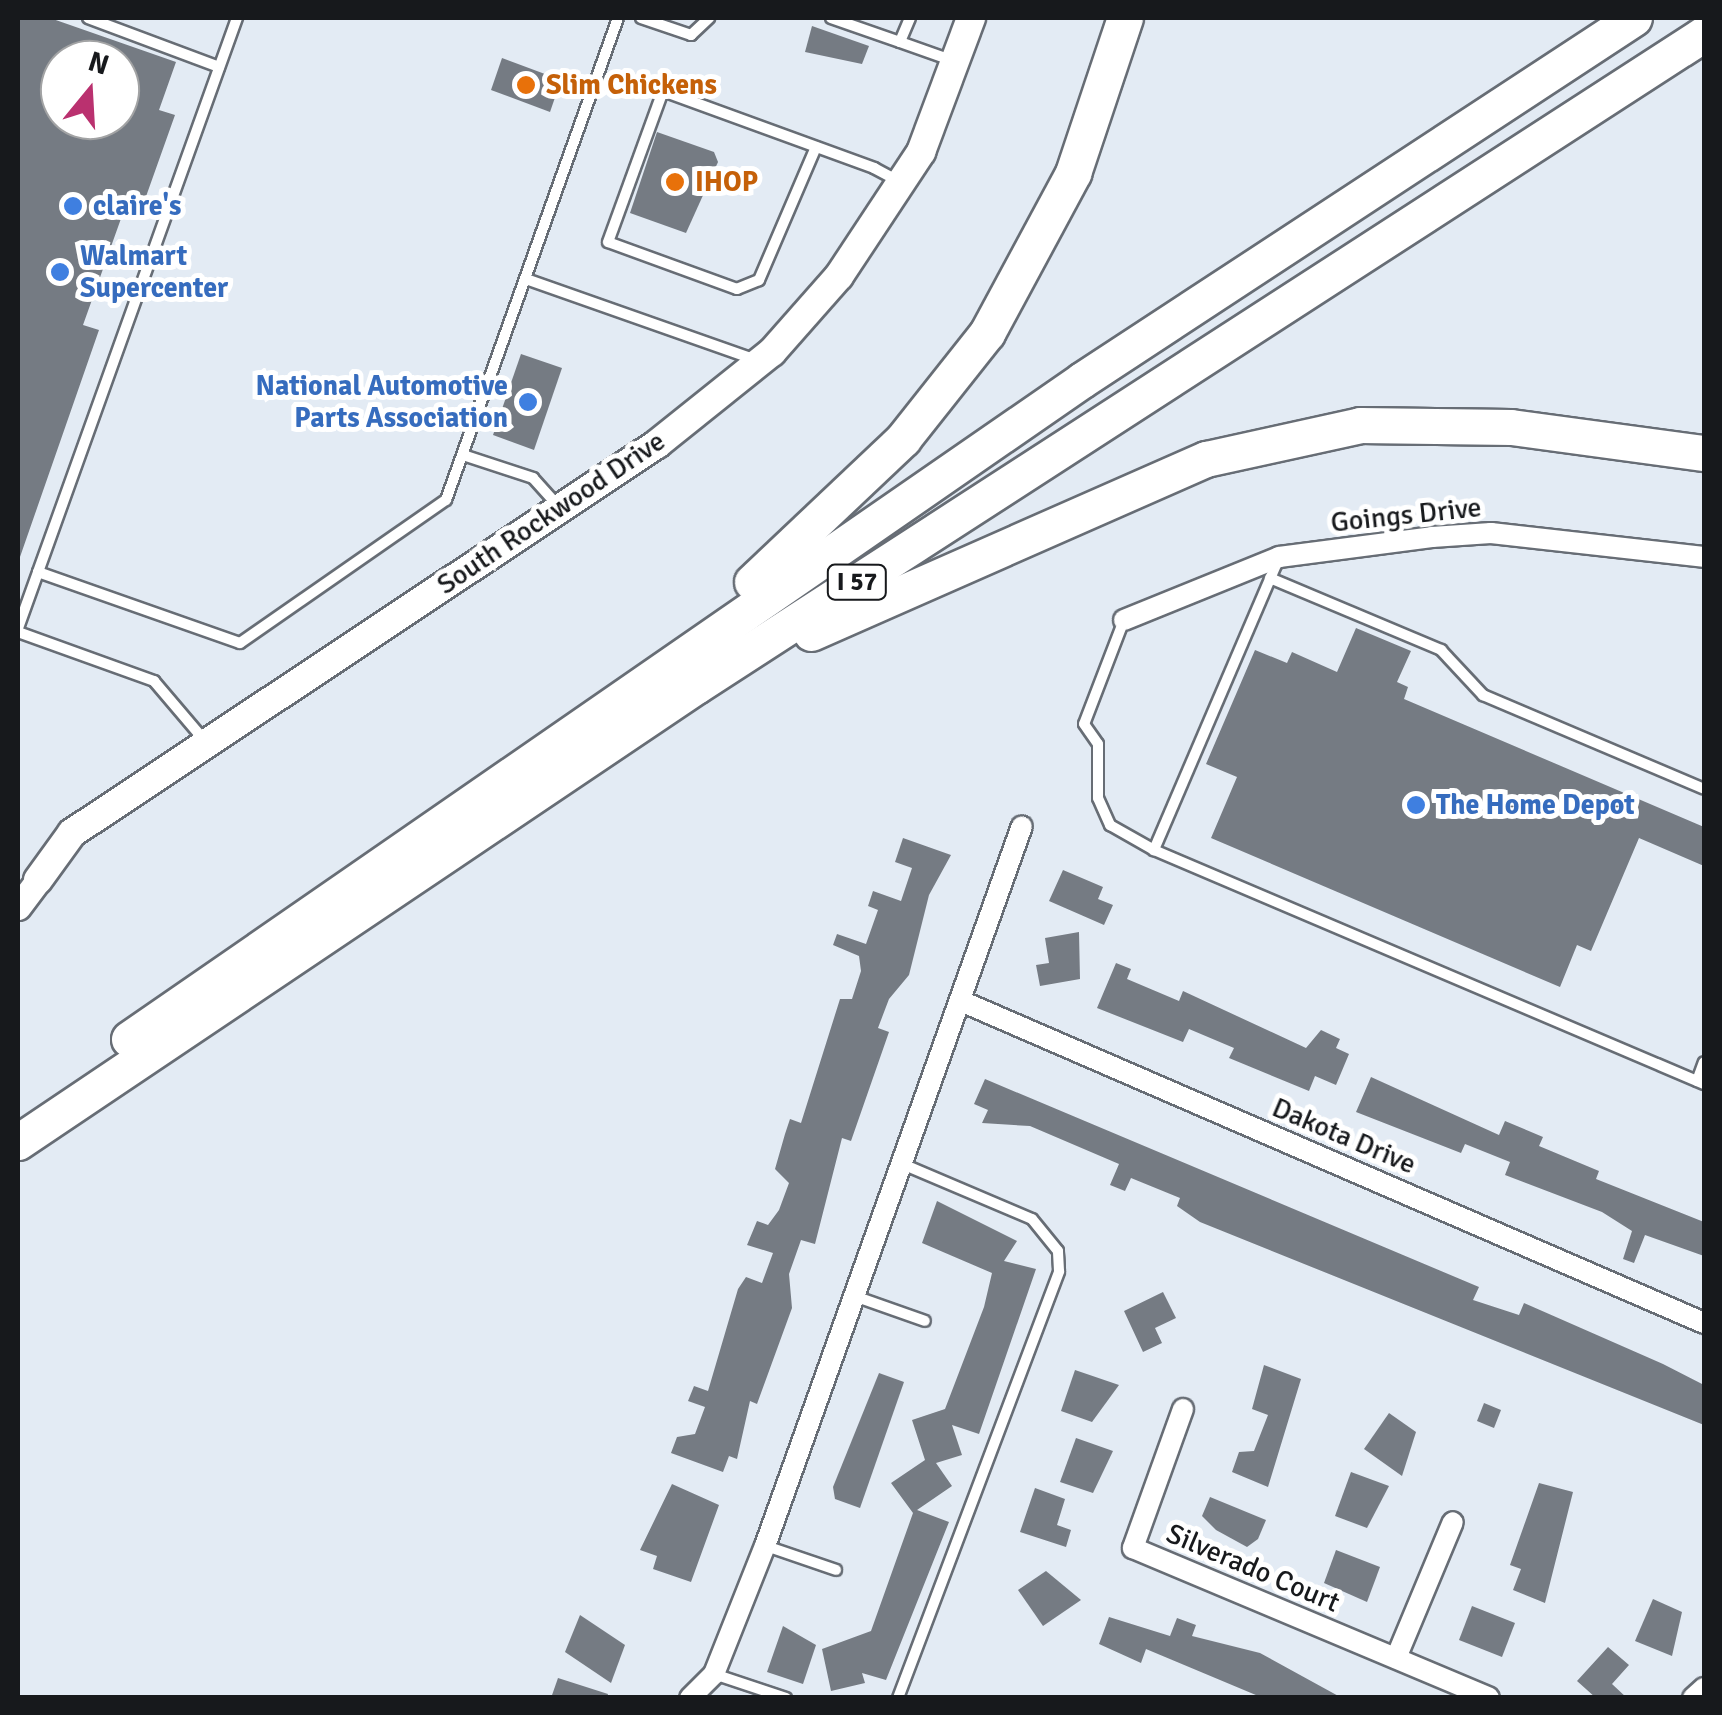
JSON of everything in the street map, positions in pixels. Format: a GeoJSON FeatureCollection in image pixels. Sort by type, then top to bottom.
{"type":"FeatureCollection","features":[{"type":"Feature","properties":{"kind":"highway"},"geometry":{"type":"LineString","coordinates":[[304,915],[768,570],[902,439],[1029,266],[1080,156],[1124,18]]}},
{"type":"Feature","properties":{"kind":"highway","name":"I 57"},"geometry":{"type":"LineString","coordinates":[[18,1117],[304,915],[1066,391],[1634,18]]}},
{"type":"Feature","properties":{"kind":"highway","name":"I 57"},"geometry":{"type":"LineString","coordinates":[[18,1142],[696,686],[1704,34]]}},
{"type":"Feature","properties":{"kind":"highway"},"geometry":{"type":"LineString","coordinates":[[696,686],[1096,502],[1292,439],[1360,425],[1455,424],[1704,454]]}},
{"type":"Feature","properties":{"kind":"main road","name":"South Rockwood Drive"},"geometry":{"type":"LineString","coordinates":[[38,880],[72,833],[560,508],[760,361],[839,276],[900,183],[971,18]]}},
{"type":"Feature","properties":{"kind":"street","name":"Goings Drive"},"geometry":{"type":"LineString","coordinates":[[1124,620],[1279,557],[1491,533],[1704,556]]}},
{"type":"Feature","properties":{"kind":"street"},"geometry":{"type":"LineString","coordinates":[[690,1698],[714,1674],[765,1546],[1022,826]]}},
{"type":"Feature","properties":{"kind":"street","name":"South Rockwood Drive"},"geometry":{"type":"LineString","coordinates":[[18,907],[38,880]]}},
{"type":"Feature","properties":{"kind":"street","name":"Dakota Drive"},"geometry":{"type":"LineString","coordinates":[[961,1001],[1704,1322]]}},
{"type":"Feature","properties":{"kind":"street","name":"Silverado Court"},"geometry":{"type":"LineString","coordinates":[[1183,1409],[1133,1548],[1488,1698]]}},
{"type":"Feature","properties":{"kind":"street"},"geometry":{"type":"LineString","coordinates":[[1396,1658],[1453,1522]]}},
{"type":"Feature","properties":{"kind":"street"},"geometry":{"type":"LineString","coordinates":[[1693,1698],[1704,1688]]}},
{"type":"Feature","properties":{"kind":"lane"},"geometry":{"type":"LineString","coordinates":[[88,18],[219,66]]}},
{"type":"Feature","properties":{"kind":"lane"},"geometry":{"type":"LineString","coordinates":[[208,744],[154,681],[18,626],[237,18]]}},
{"type":"Feature","properties":{"kind":"lane"},"geometry":{"type":"LineString","coordinates":[[38,572],[240,643],[440,507],[463,454],[618,18]]}},
{"type":"Feature","properties":{"kind":"lane"},"geometry":{"type":"LineString","coordinates":[[641,18],[692,34],[709,18]]}},
{"type":"Feature","properties":{"kind":"lane"},"geometry":{"type":"LineString","coordinates":[[831,18],[955,61]]}},
{"type":"Feature","properties":{"kind":"lane"},"geometry":{"type":"LineString","coordinates":[[900,42],[910,18]]}},
{"type":"Feature","properties":{"kind":"lane"},"geometry":{"type":"LineString","coordinates":[[816,148],[759,280],[737,289],[608,242],[663,92],[816,148],[900,183]]}},
{"type":"Feature","properties":{"kind":"lane"},"geometry":{"type":"LineString","coordinates":[[526,279],[760,361]]}},
{"type":"Feature","properties":{"kind":"lane"},"geometry":{"type":"LineString","coordinates":[[463,454],[533,478],[560,508]]}},
{"type":"Feature","properties":{"kind":"lane"},"geometry":{"type":"LineString","coordinates":[[1154,850],[1279,557]]}},
{"type":"Feature","properties":{"kind":"lane"},"geometry":{"type":"LineString","coordinates":[[1270,578],[1441,650],[1482,694],[1704,788]]}},
{"type":"Feature","properties":{"kind":"lane"},"geometry":{"type":"LineString","coordinates":[[1124,620],[1084,724],[1098,744],[1098,798],[1110,825],[1154,850],[1701,1082],[1704,1062]]}},
{"type":"Feature","properties":{"kind":"lane"},"geometry":{"type":"LineString","coordinates":[[898,1698],[1059,1271],[1058,1251],[1032,1219],[900,1163]]}},
{"type":"Feature","properties":{"kind":"lane"},"geometry":{"type":"LineString","coordinates":[[853,1296],[925,1320]]}},
{"type":"Feature","properties":{"kind":"lane"},"geometry":{"type":"LineString","coordinates":[[765,1546],[836,1570]]}},
{"type":"Feature","properties":{"kind":"lane"},"geometry":{"type":"LineString","coordinates":[[714,1674],[786,1698]]}},
{"type":"Feature","properties":{"kind":"building","name":"Walmart Supercenter"},"geometry":{"type":"Polygon","coordinates":[[[18,18],[50,18],[113,40],[40,40],[40,140],[140,140],[140,49],[176,62],[159,110],[175,115],[138,219],[123,213],[83,325],[99,330],[20,557],[18,18]]]}},
{"type":"Feature","properties":{"kind":"building"},"geometry":{"type":"Polygon","coordinates":[[[812,26],[869,46],[862,64],[805,52],[812,26]]]}},
{"type":"Feature","properties":{"kind":"building","name":"Slim Chickens"},"geometry":{"type":"Polygon","coordinates":[[[502,58],[561,80],[550,112],[491,90],[502,58]]]}},
{"type":"Feature","properties":{"kind":"building","name":"IHOP"},"geometry":{"type":"Polygon","coordinates":[[[657,132],[714,152],[718,162],[686,233],[630,213],[657,132]]]}},
{"type":"Feature","properties":{"kind":"building","name":"National Automotive Parts Association"},"geometry":{"type":"Polygon","coordinates":[[[521,354],[562,368],[534,450],[493,435],[521,354]]]}},
{"type":"Feature","properties":{"kind":"building","name":"The Home Depot"},"geometry":{"type":"Polygon","coordinates":[[[1356,628],[1411,651],[1397,682],[1408,687],[1404,699],[1704,827],[1704,866],[1639,838],[1591,951],[1577,945],[1560,987],[1211,838],[1237,777],[1206,764],[1255,650],[1287,663],[1292,652],[1337,672],[1356,628]]]}},
{"type":"Feature","properties":{"kind":"building"},"geometry":{"type":"Polygon","coordinates":[[[903,838],[951,855],[929,895],[909,975],[889,999],[878,1028],[889,1032],[851,1141],[842,1138],[815,1244],[801,1240],[789,1274],[792,1308],[757,1404],[750,1401],[737,1459],[729,1456],[723,1472],[671,1453],[677,1437],[695,1434],[705,1407],[688,1401],[694,1386],[708,1391],[738,1289],[746,1277],[762,1283],[773,1253],[747,1245],[757,1221],[768,1225],[779,1210],[789,1183],[775,1169],[790,1119],[801,1123],[840,999],[852,999],[861,971],[859,956],[833,945],[837,934],[866,944],[878,910],[868,906],[873,891],[901,901],[912,868],[895,862],[903,838]]]}},
{"type":"Feature","properties":{"kind":"building"},"geometry":{"type":"Polygon","coordinates":[[[1063,870],[1103,887],[1098,899],[1113,905],[1104,925],[1049,901],[1063,870]]]}},
{"type":"Feature","properties":{"kind":"building"},"geometry":{"type":"Polygon","coordinates":[[[1079,932],[1080,979],[1040,986],[1036,965],[1049,963],[1045,938],[1079,932]]]}},
{"type":"Feature","properties":{"kind":"building"},"geometry":{"type":"Polygon","coordinates":[[[1116,963],[1131,969],[1127,979],[1179,1001],[1183,991],[1306,1048],[1321,1030],[1340,1039],[1336,1048],[1349,1054],[1336,1085],[1315,1076],[1309,1091],[1229,1058],[1234,1048],[1189,1029],[1183,1042],[1097,1008],[1116,963]]]}},
{"type":"Feature","properties":{"kind":"building"},"geometry":{"type":"Polygon","coordinates":[[[1371,1077],[1499,1135],[1505,1121],[1543,1137],[1539,1146],[1599,1171],[1596,1179],[1704,1222],[1704,1256],[1645,1235],[1634,1263],[1623,1259],[1632,1231],[1602,1212],[1505,1175],[1510,1162],[1465,1144],[1461,1153],[1356,1112],[1371,1077]]]}},
{"type":"Feature","properties":{"kind":"building"},"geometry":{"type":"Polygon","coordinates":[[[985,1079],[1479,1287],[1473,1300],[1519,1315],[1524,1303],[1663,1364],[1704,1385],[1704,1425],[1200,1222],[1177,1206],[1180,1198],[1131,1178],[1125,1191],[1110,1185],[1119,1164],[1030,1126],[982,1123],[988,1110],[974,1104],[985,1079]]]}},
{"type":"Feature","properties":{"kind":"building"},"geometry":{"type":"Polygon","coordinates":[[[937,1201],[1017,1241],[1004,1261],[1036,1269],[979,1434],[952,1425],[962,1455],[936,1463],[952,1486],[917,1510],[949,1522],[886,1680],[862,1673],[865,1683],[831,1691],[822,1649],[871,1631],[913,1513],[891,1483],[925,1460],[912,1420],[945,1409],[984,1307],[992,1273],[922,1243],[937,1201]]]}},
{"type":"Feature","properties":{"kind":"building"},"geometry":{"type":"Polygon","coordinates":[[[1163,1292],[1176,1318],[1155,1328],[1162,1343],[1143,1352],[1124,1311],[1163,1292]]]}},
{"type":"Feature","properties":{"kind":"building"},"geometry":{"type":"Polygon","coordinates":[[[1264,1365],[1301,1379],[1268,1487],[1232,1472],[1239,1452],[1254,1451],[1268,1415],[1252,1409],[1264,1365]]]}},
{"type":"Feature","properties":{"kind":"building"},"geometry":{"type":"Polygon","coordinates":[[[1075,1370],[1119,1385],[1092,1422],[1061,1411],[1075,1370]]]}},
{"type":"Feature","properties":{"kind":"building"},"geometry":{"type":"Polygon","coordinates":[[[879,1373],[904,1382],[860,1508],[835,1499],[833,1487],[879,1373]]]}},
{"type":"Feature","properties":{"kind":"building"},"geometry":{"type":"Polygon","coordinates":[[[1484,1403],[1501,1410],[1494,1428],[1477,1421],[1484,1403]]]}},
{"type":"Feature","properties":{"kind":"building"},"geometry":{"type":"Polygon","coordinates":[[[1389,1413],[1416,1432],[1402,1476],[1364,1449],[1389,1413]]]}},
{"type":"Feature","properties":{"kind":"building"},"geometry":{"type":"Polygon","coordinates":[[[1076,1438],[1113,1451],[1093,1493],[1060,1482],[1076,1438]]]}},
{"type":"Feature","properties":{"kind":"building"},"geometry":{"type":"Polygon","coordinates":[[[1351,1472],[1389,1486],[1367,1528],[1335,1516],[1351,1472]]]}},
{"type":"Feature","properties":{"kind":"building"},"geometry":{"type":"Polygon","coordinates":[[[1539,1483],[1573,1492],[1545,1603],[1513,1590],[1521,1569],[1510,1565],[1539,1483]]]}},
{"type":"Feature","properties":{"kind":"building"},"geometry":{"type":"Polygon","coordinates":[[[672,1484],[719,1505],[691,1582],[653,1569],[657,1556],[640,1550],[672,1484]]]}},
{"type":"Feature","properties":{"kind":"building"},"geometry":{"type":"Polygon","coordinates":[[[1035,1488],[1065,1499],[1057,1525],[1071,1530],[1066,1547],[1020,1532],[1035,1488]]]}},
{"type":"Feature","properties":{"kind":"building"},"geometry":{"type":"Polygon","coordinates":[[[1210,1497],[1266,1520],[1258,1539],[1247,1547],[1216,1530],[1202,1516],[1210,1497]]]}},
{"type":"Feature","properties":{"kind":"building"},"geometry":{"type":"Polygon","coordinates":[[[1336,1550],[1380,1567],[1367,1602],[1324,1583],[1336,1550]]]}},
{"type":"Feature","properties":{"kind":"building"},"geometry":{"type":"Polygon","coordinates":[[[1046,1571],[1081,1600],[1043,1626],[1018,1590],[1046,1571]]]}},
{"type":"Feature","properties":{"kind":"building"},"geometry":{"type":"Polygon","coordinates":[[[1653,1599],[1682,1612],[1672,1656],[1635,1641],[1653,1599]]]}},
{"type":"Feature","properties":{"kind":"building"},"geometry":{"type":"Polygon","coordinates":[[[1472,1606],[1515,1623],[1502,1657],[1459,1640],[1472,1606]]]}},
{"type":"Feature","properties":{"kind":"building"},"geometry":{"type":"Polygon","coordinates":[[[580,1615],[625,1645],[611,1683],[565,1652],[580,1615]]]}},
{"type":"Feature","properties":{"kind":"building"},"geometry":{"type":"Polygon","coordinates":[[[1109,1617],[1170,1636],[1177,1618],[1196,1625],[1192,1636],[1260,1653],[1342,1698],[1263,1698],[1146,1649],[1141,1663],[1099,1644],[1109,1617]]]}},
{"type":"Feature","properties":{"kind":"building"},"geometry":{"type":"Polygon","coordinates":[[[783,1626],[816,1645],[803,1684],[767,1672],[783,1626]]]}},
{"type":"Feature","properties":{"kind":"building"},"geometry":{"type":"Polygon","coordinates":[[[1608,1647],[1629,1665],[1612,1684],[1627,1698],[1596,1698],[1577,1681],[1608,1647]]]}},
{"type":"Feature","properties":{"kind":"building"},"geometry":{"type":"Polygon","coordinates":[[[558,1678],[608,1694],[607,1698],[551,1698],[558,1678]]]}},
{"type":"Feature","properties":{"kind":"place","name":"Slim Chickens"},"geometry":{"type":"Point","coordinates":[526,85]}},
{"type":"Feature","properties":{"kind":"place","name":"IHOP"},"geometry":{"type":"Point","coordinates":[675,182]}},
{"type":"Feature","properties":{"kind":"place","name":"claire's"},"geometry":{"type":"Point","coordinates":[73,206]}},
{"type":"Feature","properties":{"kind":"place","name":"Walmart Supercenter"},"geometry":{"type":"Point","coordinates":[60,272]}},
{"type":"Feature","properties":{"kind":"place","name":"National Automotive Parts Association"},"geometry":{"type":"Point","coordinates":[528,402]}},
{"type":"Feature","properties":{"kind":"place","name":"The Home Depot"},"geometry":{"type":"Point","coordinates":[1416,805]}}]}
